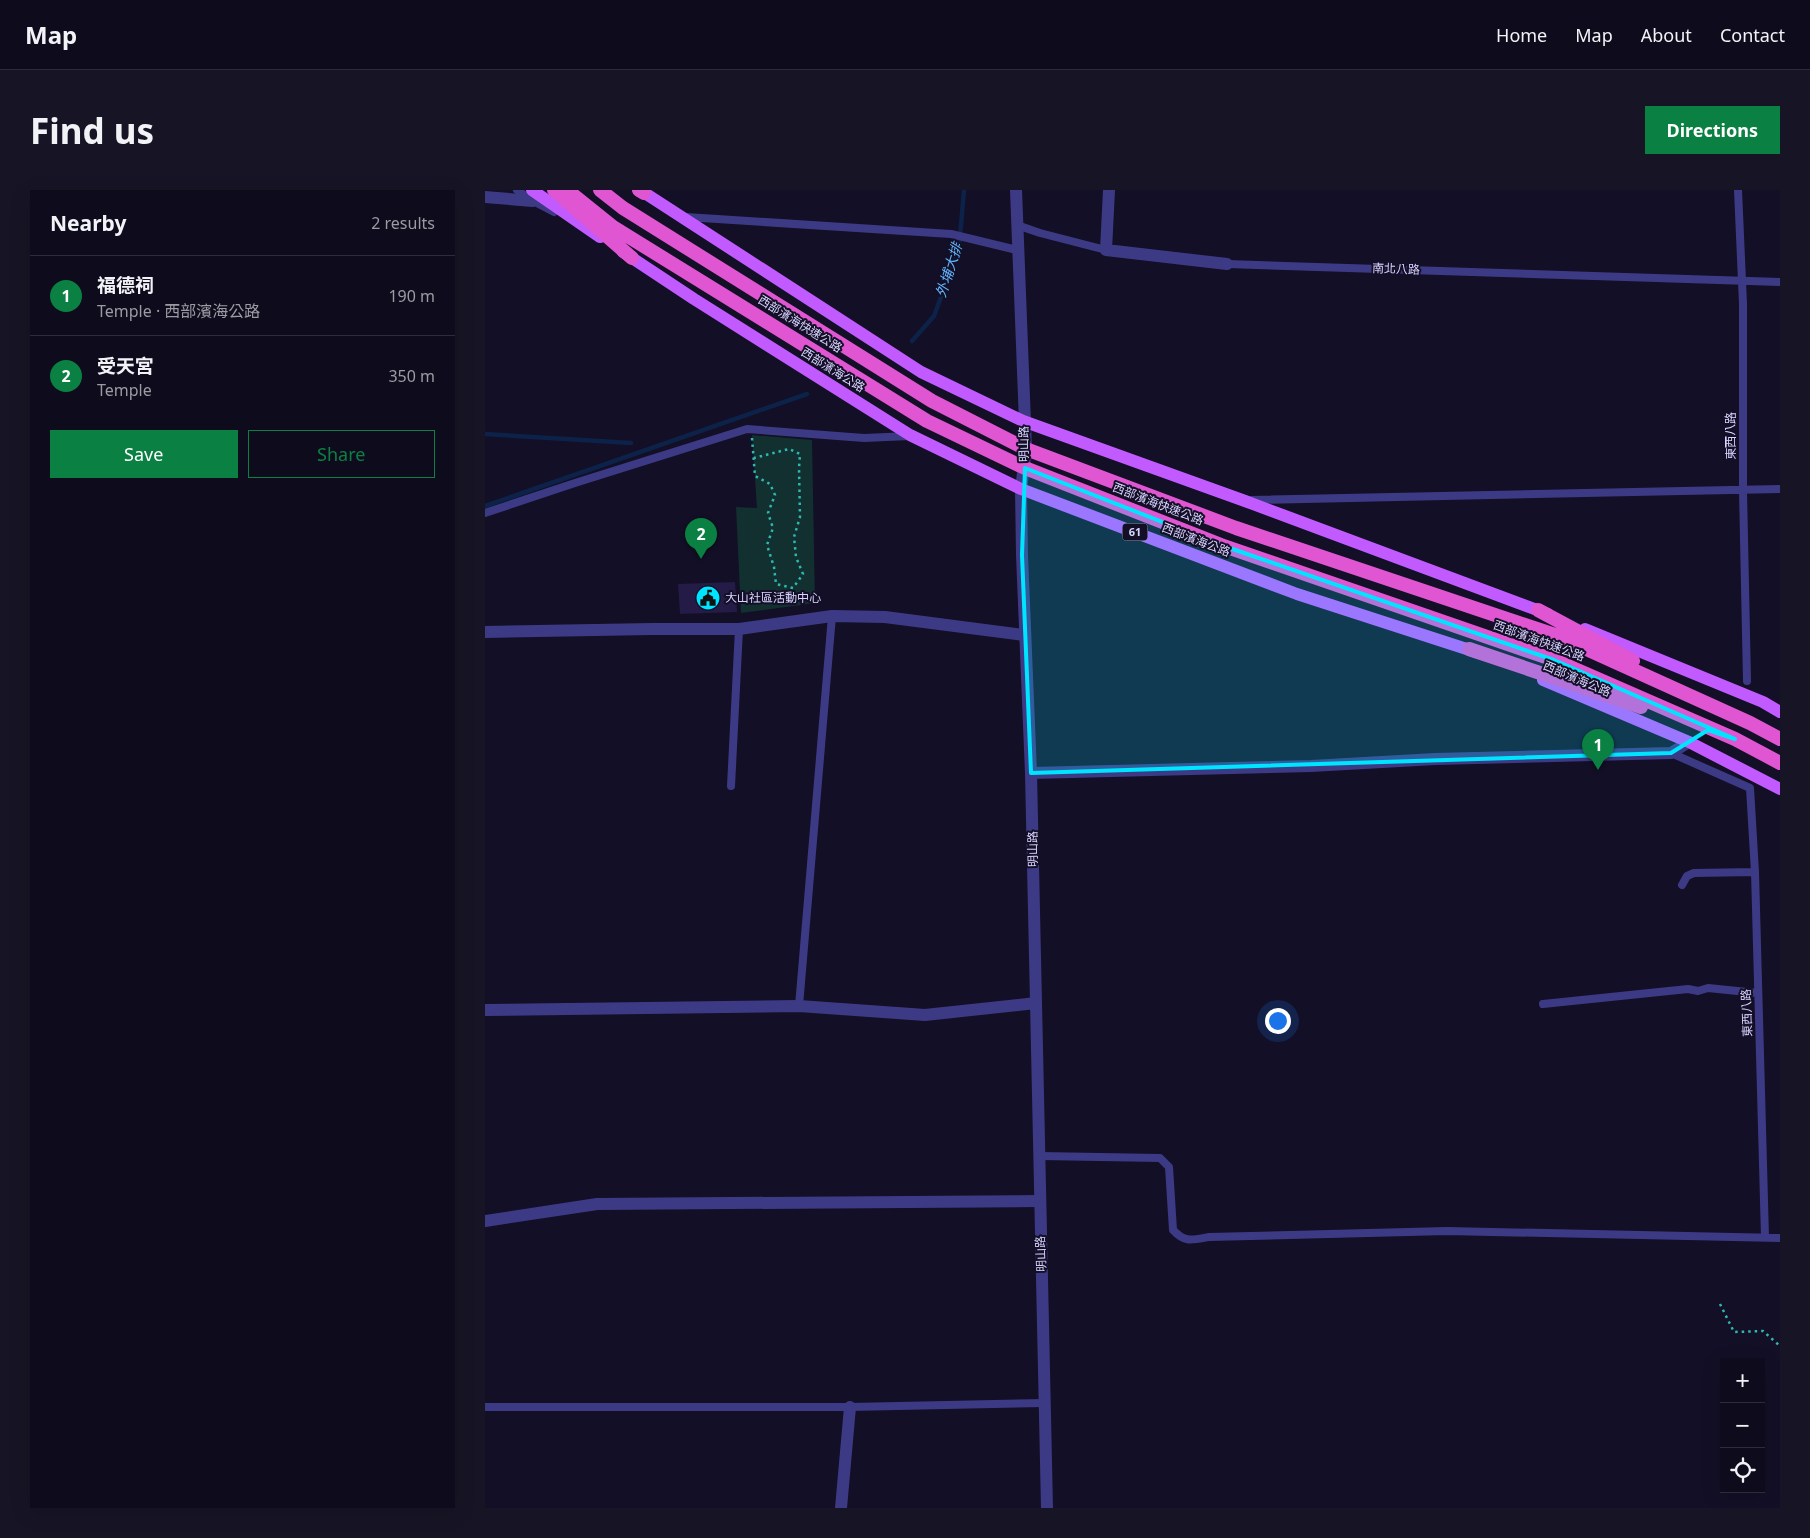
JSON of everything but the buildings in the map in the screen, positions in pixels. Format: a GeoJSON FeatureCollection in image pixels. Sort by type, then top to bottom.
{"type":"FeatureCollection","features":[{"type":"Feature","properties":{"kind":"highway"},"geometry":{"type":"LineString","coordinates":[[554,190],[632,258]]}},
{"type":"Feature","properties":{"kind":"highway","name":"西部濱海快速公路"},"geometry":{"type":"LineString","coordinates":[[567,190],[613,227],[927,421],[1025,468],[1221,545],[1554,660],[1735,739],[1780,763]]}},
{"type":"Feature","properties":{"kind":"highway","name":"西部濱海快速公路"},"geometry":{"type":"LineString","coordinates":[[600,190],[623,208],[932,401],[1026,449],[1236,528],[1558,636],[1750,723],[1780,739]]}},
{"type":"Feature","properties":{"kind":"highway"},"geometry":{"type":"LineString","coordinates":[[1538,610],[1750,723]]}},
{"type":"Feature","properties":{"kind":"highway"},"geometry":{"type":"LineString","coordinates":[[1469,649],[1735,739]]}},
{"type":"Feature","properties":{"kind":"main road"},"geometry":{"type":"LineString","coordinates":[[641,191],[921,372],[1023,421],[1538,610],[1763,702],[1780,712]]}},
{"type":"Feature","properties":{"kind":"main road","name":"西部濱海公路"},"geometry":{"type":"LineString","coordinates":[[532,195],[589,229],[694,299],[912,436],[1021,489],[1297,594],[1469,649],[1689,742],[1780,788]]}},
{"type":"Feature","properties":{"kind":"street","name":"明山路"},"geometry":{"type":"LineString","coordinates":[[1016,190],[1023,421],[1026,449],[1021,489],[1031,773],[1047,1508]]}},
{"type":"Feature","properties":{"kind":"street"},"geometry":{"type":"LineString","coordinates":[[1106,250],[1109,190]]}},
{"type":"Feature","properties":{"kind":"street"},"geometry":{"type":"LineString","coordinates":[[485,197],[532,195]]}},
{"type":"Feature","properties":{"kind":"street","name":"南北八路"},"geometry":{"type":"LineString","coordinates":[[1106,250],[1227,264]]}},
{"type":"Feature","properties":{"kind":"street"},"geometry":{"type":"LineString","coordinates":[[485,632],[739,629],[832,616],[885,617],[1025,635]]}},
{"type":"Feature","properties":{"kind":"street"},"geometry":{"type":"LineString","coordinates":[[1031,773],[1311,766],[1435,759],[1671,753],[1689,742]]}},
{"type":"Feature","properties":{"kind":"street"},"geometry":{"type":"LineString","coordinates":[[485,1010],[799,1006],[925,1015],[1036,1003]]}},
{"type":"Feature","properties":{"kind":"street"},"geometry":{"type":"LineString","coordinates":[[485,1221],[597,1204],[1040,1201]]}},
{"type":"Feature","properties":{"kind":"street"},"geometry":{"type":"LineString","coordinates":[[841,1508],[850,1406]]}},
{"type":"Feature","properties":{"kind":"lane"},"geometry":{"type":"LineString","coordinates":[[517,190],[532,195]]}},
{"type":"Feature","properties":{"kind":"lane","name":"東西八路"},"geometry":{"type":"LineString","coordinates":[[1738,190],[1742,280],[1743,491],[1747,681]]}},
{"type":"Feature","properties":{"kind":"lane"},"geometry":{"type":"LineString","coordinates":[[681,216],[951,234],[1017,250]]}},
{"type":"Feature","properties":{"kind":"lane","name":"南北八路"},"geometry":{"type":"LineString","coordinates":[[1017,225],[1106,250]]}},
{"type":"Feature","properties":{"kind":"lane","name":"南北八路"},"geometry":{"type":"LineString","coordinates":[[1227,264],[1780,282]]}},
{"type":"Feature","properties":{"kind":"lane"},"geometry":{"type":"LineString","coordinates":[[485,513],[751,429],[864,438],[912,436]]}},
{"type":"Feature","properties":{"kind":"lane"},"geometry":{"type":"LineString","coordinates":[[1245,501],[1780,489]]}},
{"type":"Feature","properties":{"kind":"lane"},"geometry":{"type":"LineString","coordinates":[[799,1006],[832,616]]}},
{"type":"Feature","properties":{"kind":"lane"},"geometry":{"type":"LineString","coordinates":[[731,786],[739,629]]}},
{"type":"Feature","properties":{"kind":"lane","name":"東西八路"},"geometry":{"type":"LineString","coordinates":[[1671,753],[1750,788],[1755,872],[1765,1237]]}},
{"type":"Feature","properties":{"kind":"lane"},"geometry":{"type":"LineString","coordinates":[[1681,885],[1687,876],[1694,873],[1755,872]]}},
{"type":"Feature","properties":{"kind":"lane"},"geometry":{"type":"LineString","coordinates":[[1543,1004],[1688,989],[1698,991],[1708,988],[1757,993]]}},
{"type":"Feature","properties":{"kind":"lane"},"geometry":{"type":"LineString","coordinates":[[1040,1156],[1159,1158],[1169,1167],[1173,1230],[1181,1239],[1447,1231],[1780,1238]]}},
{"type":"Feature","properties":{"kind":"lane"},"geometry":{"type":"LineString","coordinates":[[485,1407],[850,1406],[1045,1403]]}},
{"type":"Feature","properties":{"kind":"path"},"geometry":{"type":"LineString","coordinates":[[751,429],[755,476],[770,484],[775,495],[768,513],[773,528],[767,546],[774,567],[776,584],[793,588],[803,574],[796,557],[794,537],[800,517],[800,454],[789,449],[754,458]]}},
{"type":"Feature","properties":{"kind":"path"},"geometry":{"type":"LineString","coordinates":[[1720,1304],[1734,1332],[1763,1332],[1780,1346]]}},
{"type":"Feature","properties":{"kind":"highlighted area"},"geometry":{"type":"Polygon","coordinates":[[[1025,468],[1221,545],[1554,660],[1735,739],[1708,730],[1671,753],[1031,773],[1022,555],[1025,468]]]}},
{"type":"Feature","properties":{"kind":"green space"},"geometry":{"type":"Polygon","coordinates":[[[752,435],[812,440],[815,603],[741,613],[736,507],[757,508],[752,435]]]}},
{"type":"Feature","properties":{"kind":"waterway","name":"外埔大排"},"geometry":{"type":"LineString","coordinates":[[912,341],[934,316],[959,248],[964,190]]}},
{"type":"Feature","properties":{"kind":"waterway"},"geometry":{"type":"LineString","coordinates":[[485,506],[807,394]]}},
{"type":"Feature","properties":{"kind":"waterway"},"geometry":{"type":"LineString","coordinates":[[485,434],[631,443]]}},
{"type":"Feature","properties":{"kind":"place","name":"受天宮"},"geometry":{"type":"Point","coordinates":[701,559]}},
{"type":"Feature","properties":{"kind":"place","name":"大山社區活動中心"},"geometry":{"type":"Point","coordinates":[708,598]}},
{"type":"Feature","properties":{"kind":"place","name":"福德祠"},"geometry":{"type":"Point","coordinates":[1598,770]}}]}
